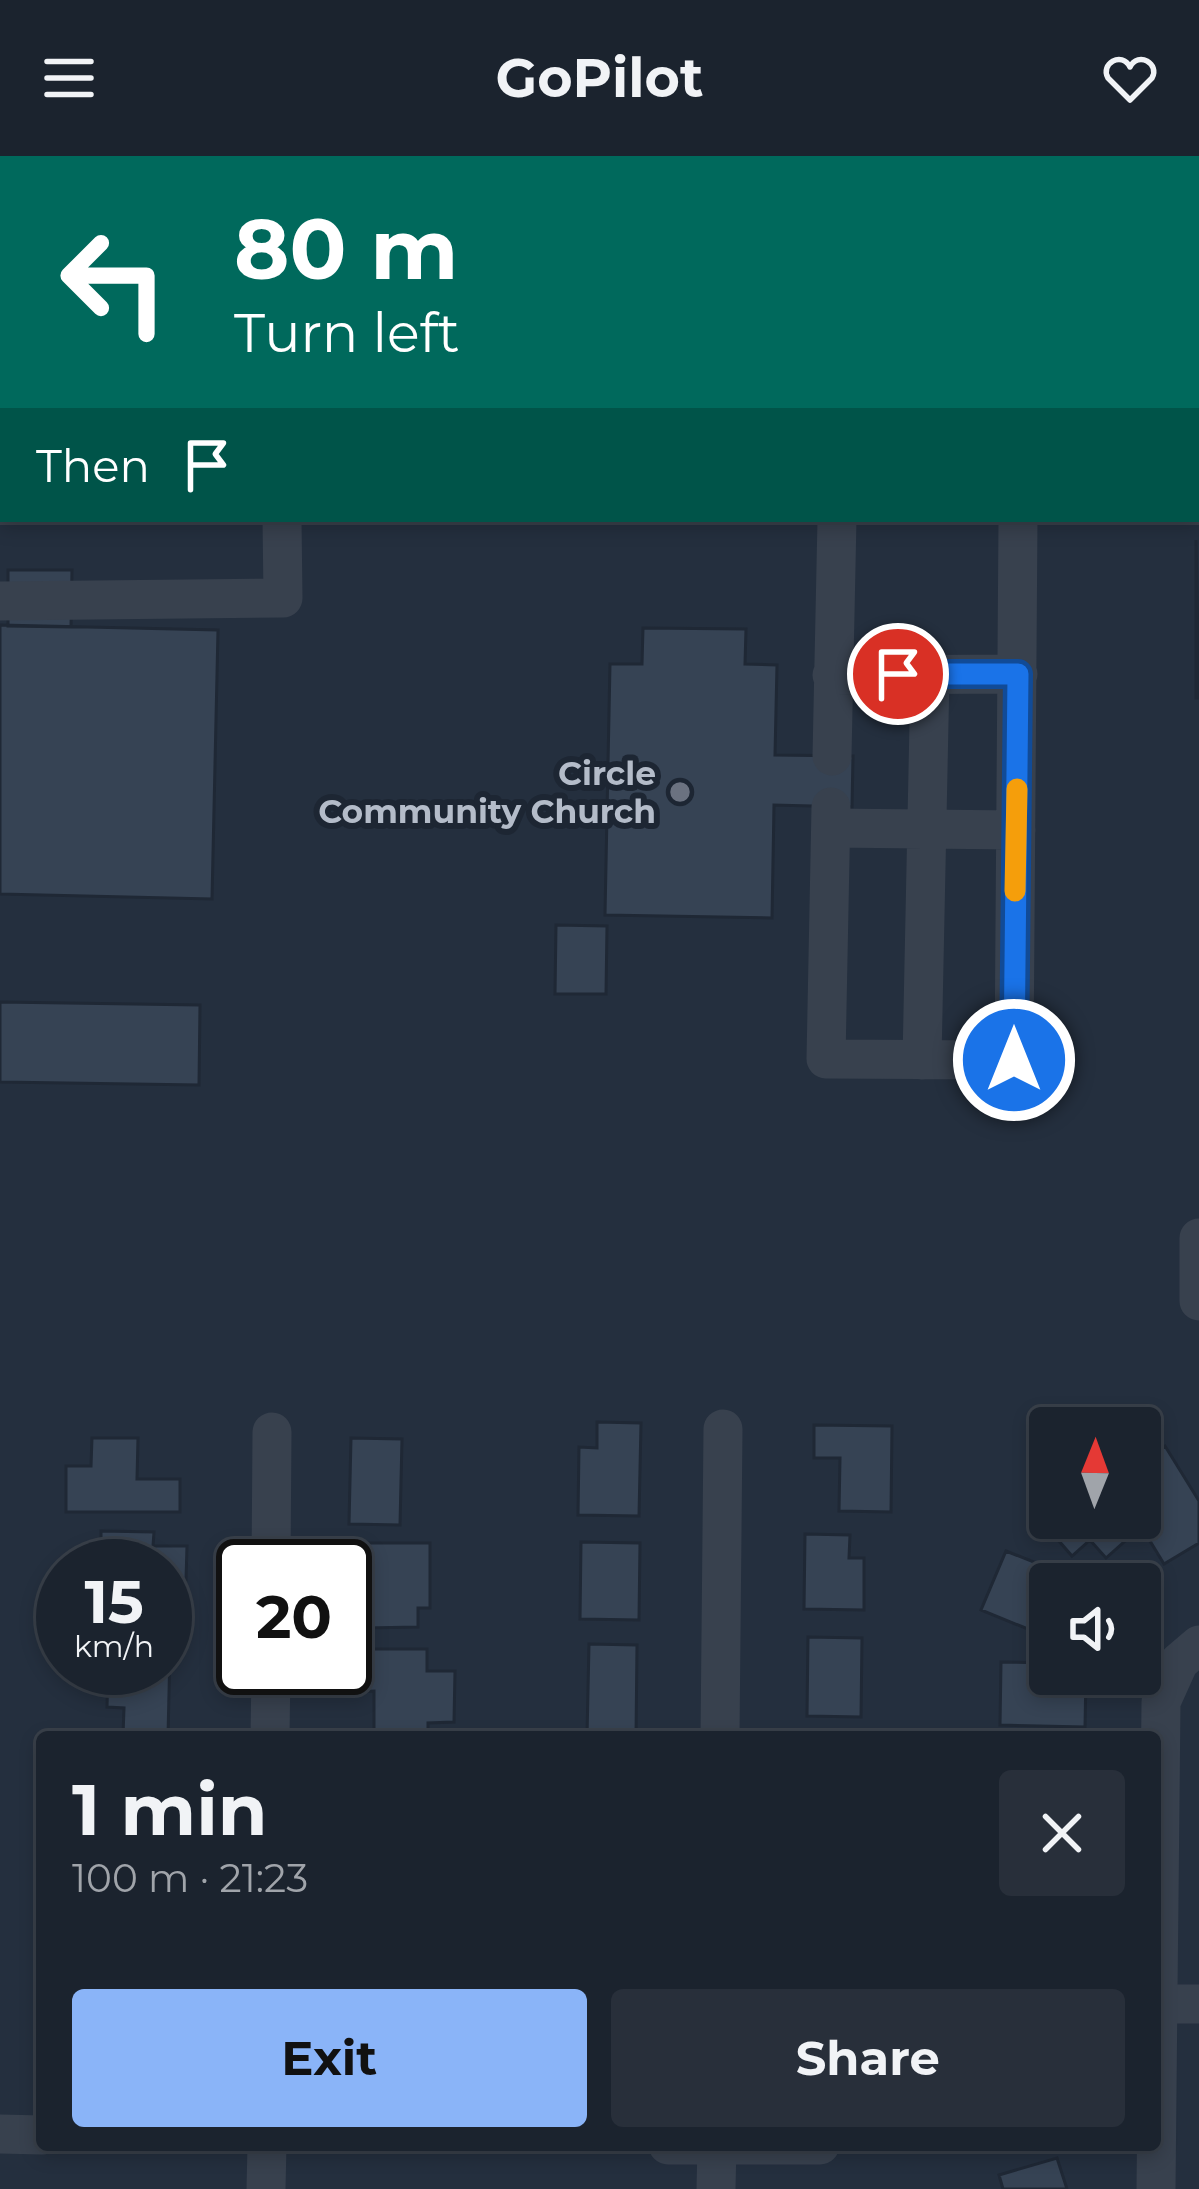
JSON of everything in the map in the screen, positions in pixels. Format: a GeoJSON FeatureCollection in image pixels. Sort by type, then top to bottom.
{"type":"FeatureCollection","features":[{"type":"Feature","properties":{"kind":"street"},"geometry":{"type":"LineString","coordinates":[[0,601],[283,598],[281,522]]}},
{"type":"Feature","properties":{"kind":"street"},"geometry":{"type":"LineString","coordinates":[[832,756],[836,522]]}},
{"type":"Feature","properties":{"kind":"street"},"geometry":{"type":"LineString","coordinates":[[1016,830],[927,830],[831,818],[826,1059],[1014,1060],[1018,674],[1018,522]]}},
{"type":"Feature","properties":{"kind":"street"},"geometry":{"type":"LineString","coordinates":[[922,1060],[930,674]]}},
{"type":"Feature","properties":{"kind":"street"},"geometry":{"type":"LineString","coordinates":[[832,675],[1018,674]]}},
{"type":"Feature","properties":{"kind":"street"},"geometry":{"type":"LineString","coordinates":[[1199,1238],[1199,1300]]}},
{"type":"Feature","properties":{"kind":"street"},"geometry":{"type":"LineString","coordinates":[[721,1731],[723,1429]]}},
{"type":"Feature","properties":{"kind":"street"},"geometry":{"type":"LineString","coordinates":[[272,1432],[272,1539]]}},
{"type":"Feature","properties":{"kind":"street"},"geometry":{"type":"LineString","coordinates":[[1161,1731],[1161,1702],[1179,1662],[1199,1645]]}},
{"type":"Feature","properties":{"kind":"street"},"geometry":{"type":"LineString","coordinates":[[270,1731],[271,1695]]}},
{"type":"Feature","properties":{"kind":"street"},"geometry":{"type":"LineString","coordinates":[[1161,2004],[1199,2004]]}},
{"type":"Feature","properties":{"kind":"street"},"geometry":{"type":"LineString","coordinates":[[0,2134],[36,2135]]}},
{"type":"Feature","properties":{"kind":"street"},"geometry":{"type":"LineString","coordinates":[[266,2189],[267,2151]]}},
{"type":"Feature","properties":{"kind":"street"},"geometry":{"type":"LineString","coordinates":[[716,2189],[717,2151]]}},
{"type":"Feature","properties":{"kind":"street"},"geometry":{"type":"LineString","coordinates":[[1156,2151],[1156,2189]]}},
{"type":"Feature","properties":{"kind":"building"},"geometry":{"type":"Polygon","coordinates":[[[1196,540],[1199,698],[1196,698],[1196,540]]]}},
{"type":"Feature","properties":{"kind":"building"},"geometry":{"type":"Polygon","coordinates":[[[8,570],[72,570],[71,627],[8,626],[8,570]]]}},
{"type":"Feature","properties":{"kind":"building"},"geometry":{"type":"Polygon","coordinates":[[[0,625],[218,630],[212,899],[0,894],[0,625]]]}},
{"type":"Feature","properties":{"kind":"building"},"geometry":{"type":"Polygon","coordinates":[[[643,628],[746,629],[745,664],[777,665],[775,755],[853,756],[852,807],[774,805],[772,918],[605,915],[610,664],[642,664],[643,628]]]}},
{"type":"Feature","properties":{"kind":"building"},"geometry":{"type":"Polygon","coordinates":[[[556,925],[607,926],[606,994],[555,994],[556,925]]]}},
{"type":"Feature","properties":{"kind":"building"},"geometry":{"type":"Polygon","coordinates":[[[0,1002],[200,1005],[199,1085],[0,1082],[0,1002]]]}},
{"type":"Feature","properties":{"kind":"building"},"geometry":{"type":"Polygon","coordinates":[[[597,1422],[641,1423],[639,1516],[578,1515],[579,1447],[597,1448],[597,1422]]]}},
{"type":"Feature","properties":{"kind":"building"},"geometry":{"type":"Polygon","coordinates":[[[814,1425],[892,1426],[891,1512],[839,1511],[840,1458],[814,1458],[814,1425]]]}},
{"type":"Feature","properties":{"kind":"building"},"geometry":{"type":"Polygon","coordinates":[[[92,1438],[138,1438],[137,1479],[180,1479],[180,1512],[66,1512],[66,1466],[91,1466],[92,1438]]]}},
{"type":"Feature","properties":{"kind":"building"},"geometry":{"type":"Polygon","coordinates":[[[351,1438],[402,1439],[400,1525],[349,1524],[351,1438]]]}},
{"type":"Feature","properties":{"kind":"building"},"geometry":{"type":"Polygon","coordinates":[[[1165,1446],[1199,1501],[1199,1543],[1164,1564],[1149,1539],[1161,1539],[1161,1448],[1165,1446]]]}},
{"type":"Feature","properties":{"kind":"building"},"geometry":{"type":"Polygon","coordinates":[[[101,1531],[154,1532],[154,1539],[101,1539],[101,1531]]]}},
{"type":"Feature","properties":{"kind":"building"},"geometry":{"type":"Polygon","coordinates":[[[805,1534],[850,1535],[849,1558],[864,1558],[864,1610],[804,1609],[805,1534]]]}},
{"type":"Feature","properties":{"kind":"building"},"geometry":{"type":"Polygon","coordinates":[[[1057,1539],[1127,1539],[1106,1558],[1090,1540],[1072,1556],[1057,1539]]]}},
{"type":"Feature","properties":{"kind":"building"},"geometry":{"type":"Polygon","coordinates":[[[581,1542],[640,1543],[639,1620],[580,1619],[581,1542]]]}},
{"type":"Feature","properties":{"kind":"building"},"geometry":{"type":"Polygon","coordinates":[[[372,1543],[430,1543],[430,1608],[418,1608],[418,1627],[372,1628],[372,1543]]]}},
{"type":"Feature","properties":{"kind":"building"},"geometry":{"type":"Polygon","coordinates":[[[1006,1551],[1036,1563],[1029,1563],[1029,1629],[981,1610],[1006,1551]]]}},
{"type":"Feature","properties":{"kind":"building"},"geometry":{"type":"Polygon","coordinates":[[[808,1637],[862,1638],[861,1717],[807,1716],[808,1637]]]}},
{"type":"Feature","properties":{"kind":"building"},"geometry":{"type":"Polygon","coordinates":[[[589,1644],[637,1645],[636,1731],[587,1731],[589,1644]]]}},
{"type":"Feature","properties":{"kind":"building"},"geometry":{"type":"Polygon","coordinates":[[[372,1649],[427,1649],[427,1671],[455,1671],[454,1722],[428,1723],[428,1731],[374,1731],[372,1649]]]}},
{"type":"Feature","properties":{"kind":"building"},"geometry":{"type":"Polygon","coordinates":[[[1001,1662],[1029,1663],[1029,1695],[1086,1695],[1085,1727],[1000,1725],[1001,1662]]]}},
{"type":"Feature","properties":{"kind":"building"},"geometry":{"type":"Polygon","coordinates":[[[107,1695],[169,1695],[168,1731],[123,1731],[124,1708],[107,1707],[107,1695]]]}},
{"type":"Feature","properties":{"kind":"building"},"geometry":{"type":"Polygon","coordinates":[[[1057,2158],[1067,2189],[1003,2189],[999,2175],[1057,2158]]]}},
{"type":"Feature","properties":{"kind":"slow traffic"},"geometry":{"type":"LineString","coordinates":[[1015,891],[1017,789]]}},
{"type":"Feature","properties":{"kind":"place","name":"Circle Community Church"},"geometry":{"type":"Point","coordinates":[680,792]}},
{"type":"Feature","properties":{"kind":"route"},"geometry":{"type":"LineString","coordinates":[[898,674],[1018,674],[1014,1060]]}}]}
